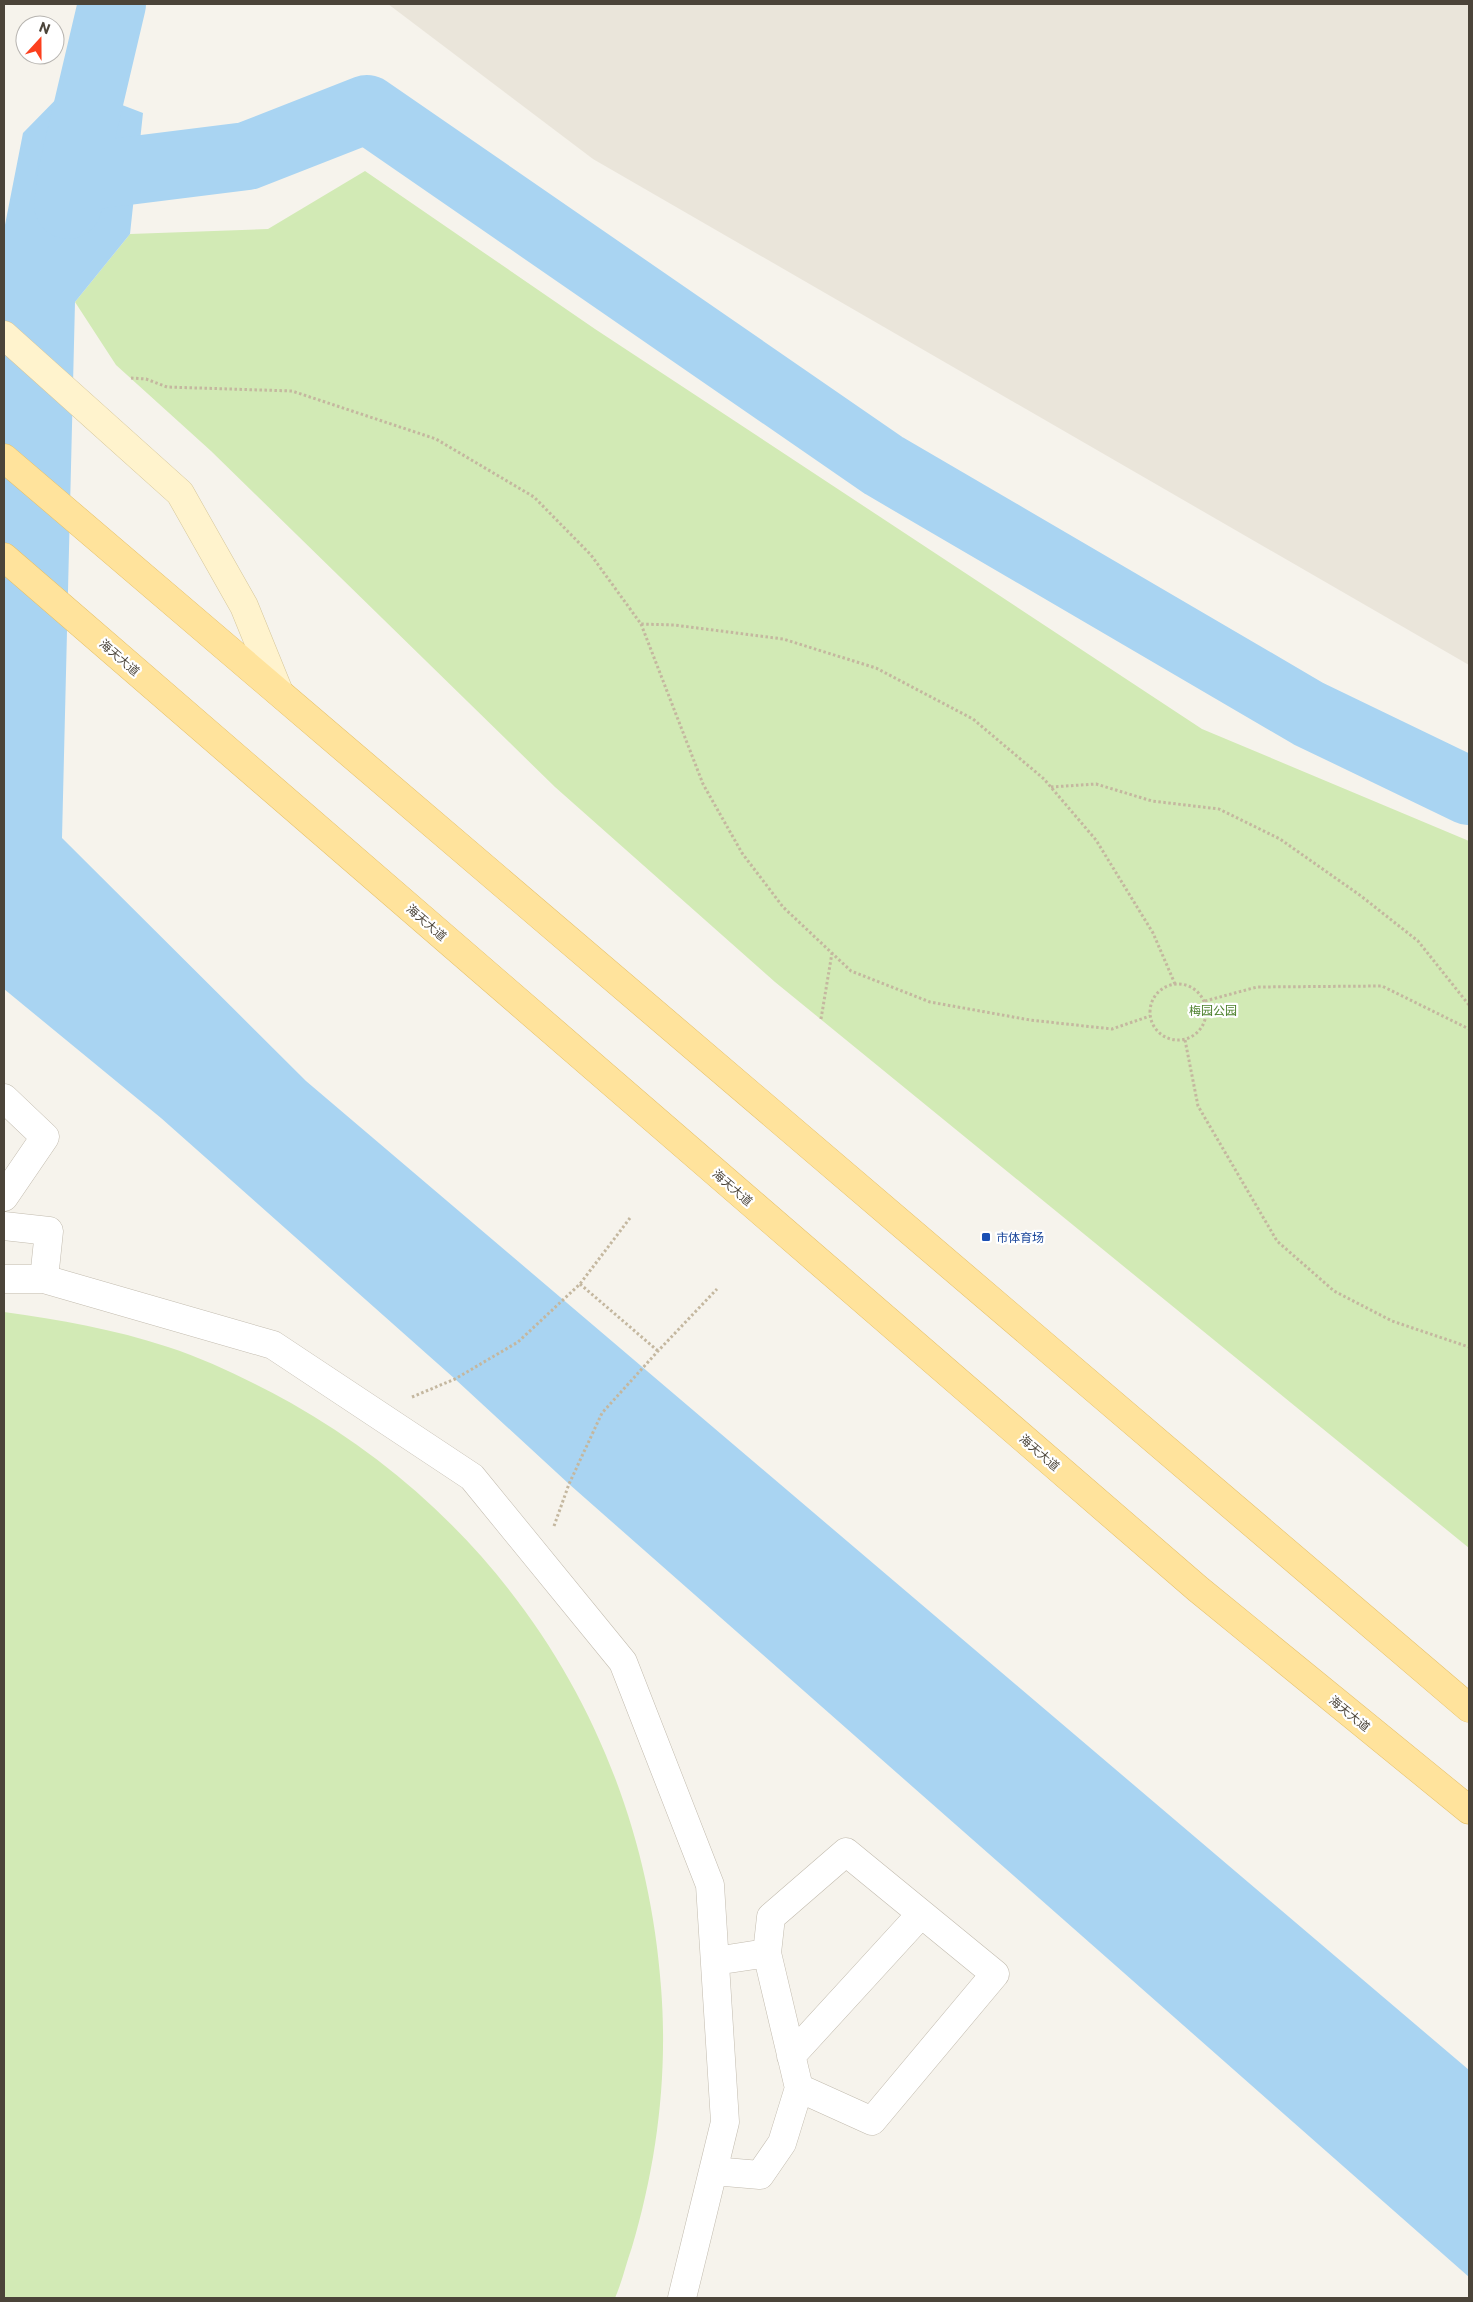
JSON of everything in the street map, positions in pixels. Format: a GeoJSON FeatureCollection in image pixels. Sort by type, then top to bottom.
{"type":"FeatureCollection","features":[{"type":"Feature","properties":{"kind":"main road"},"geometry":{"type":"LineString","coordinates":[[4,458],[1469,1708]]}},
{"type":"Feature","properties":{"kind":"main road","name":"海天大道"},"geometry":{"type":"LineString","coordinates":[[10,565],[1198,1589],[1469,1810]]}},
{"type":"Feature","properties":{"kind":"street"},"geometry":{"type":"LineString","coordinates":[[4,335],[180,493],[244,606],[278,692]]}},
{"type":"Feature","properties":{"kind":"street"},"geometry":{"type":"LineString","coordinates":[[4,1098],[46,1137],[4,1198]]}},
{"type":"Feature","properties":{"kind":"street"},"geometry":{"type":"LineString","coordinates":[[4,1226],[49,1231],[44,1278]]}},
{"type":"Feature","properties":{"kind":"street"},"geometry":{"type":"LineString","coordinates":[[4,1280],[44,1278],[273,1345],[472,1477],[623,1662],[710,1885],[725,2122],[682,2298]]}},
{"type":"Feature","properties":{"kind":"street"},"geometry":{"type":"LineString","coordinates":[[713,2171],[760,2175],[782,2143],[799,2088],[767,1953],[771,1917],[846,1852],[995,1974],[872,2120],[799,2088]]}},
{"type":"Feature","properties":{"kind":"street"},"geometry":{"type":"LineString","coordinates":[[791,2056],[922,1914]]}},
{"type":"Feature","properties":{"kind":"street"},"geometry":{"type":"LineString","coordinates":[[714,1961],[767,1953]]}},
{"type":"Feature","properties":{"kind":"path"},"geometry":{"type":"LineString","coordinates":[[131,378],[146,379],[167,387],[292,390],[436,439],[534,497],[591,555],[641,624],[704,784],[742,853],[783,907],[851,971],[930,1002],[1030,1020],[1112,1029],[1150,1016]]}},
{"type":"Feature","properties":{"kind":"path"},"geometry":{"type":"LineString","coordinates":[[641,624],[674,625],[782,639],[876,668],[973,720],[1051,787],[1096,840],[1153,933],[1175,984]]}},
{"type":"Feature","properties":{"kind":"path"},"geometry":{"type":"LineString","coordinates":[[1051,787],[1096,784],[1152,801],[1219,809],[1280,839],[1361,896],[1418,941],[1464,997],[1469,1006]]}},
{"type":"Feature","properties":{"kind":"path"},"geometry":{"type":"LineString","coordinates":[[820,1019],[832,953]]}},
{"type":"Feature","properties":{"kind":"path"},"geometry":{"type":"LineString","coordinates":[[1175,984],[1193,987],[1204,1001],[1206,1016],[1201,1030],[1184,1040],[1166,1038],[1152,1025],[1150,1016],[1153,998],[1166,986],[1175,984]]}},
{"type":"Feature","properties":{"kind":"path"},"geometry":{"type":"LineString","coordinates":[[1204,1001],[1257,987],[1382,986],[1469,1028]]}},
{"type":"Feature","properties":{"kind":"path"},"geometry":{"type":"LineString","coordinates":[[1184,1040],[1198,1106],[1277,1241],[1334,1291],[1392,1321],[1469,1347]]}},
{"type":"Feature","properties":{"kind":"path"},"geometry":{"type":"LineString","coordinates":[[376,1413],[455,1379],[518,1342],[580,1284],[630,1218]]}},
{"type":"Feature","properties":{"kind":"path"},"geometry":{"type":"LineString","coordinates":[[580,1284],[658,1351]]}},
{"type":"Feature","properties":{"kind":"path"},"geometry":{"type":"LineString","coordinates":[[569,1484],[602,1413],[717,1289]]}},
{"type":"Feature","properties":{"kind":"shaded area"},"geometry":{"type":"Polygon","coordinates":[[[388,4],[1469,4],[1469,665],[593,159],[388,4]]]}},
{"type":"Feature","properties":{"kind":"green space","name":"梅园公园"},"geometry":{"type":"Polygon","coordinates":[[[365,171],[595,329],[1202,729],[1469,841],[1469,1548],[775,982],[555,787],[211,451],[116,365],[75,302],[130,234],[268,229],[365,171]]]}},
{"type":"Feature","properties":{"kind":"green space"},"geometry":{"type":"Polygon","coordinates":[[[4,1312],[87,1326],[168,1347],[231,1372],[291,1403],[368,1453],[437,1511],[498,1576],[550,1648],[593,1726],[626,1809],[649,1896],[661,1987],[663,2053],[659,2118],[641,2215],[615,2298],[4,2298],[4,1312]]]}},
{"type":"Feature","properties":{"kind":"water"},"geometry":{"type":"Polygon","coordinates":[[[70,85],[143,113],[130,234],[75,302],[62,838],[306,1081],[1469,2070],[1469,2277],[569,1484],[455,1379],[161,1118],[4,989],[4,230],[23,133],[70,85]]]}},
{"type":"Feature","properties":{"kind":"waterway"},"geometry":{"type":"LineString","coordinates":[[71,178],[112,4]]}},
{"type":"Feature","properties":{"kind":"waterway"},"geometry":{"type":"LineString","coordinates":[[68,205],[71,178],[247,156],[367,109],[883,465],[1309,714],[1469,791]]}},
{"type":"Feature","properties":{"kind":"place","name":"市体育场"},"geometry":{"type":"Point","coordinates":[986,1237]}}]}
